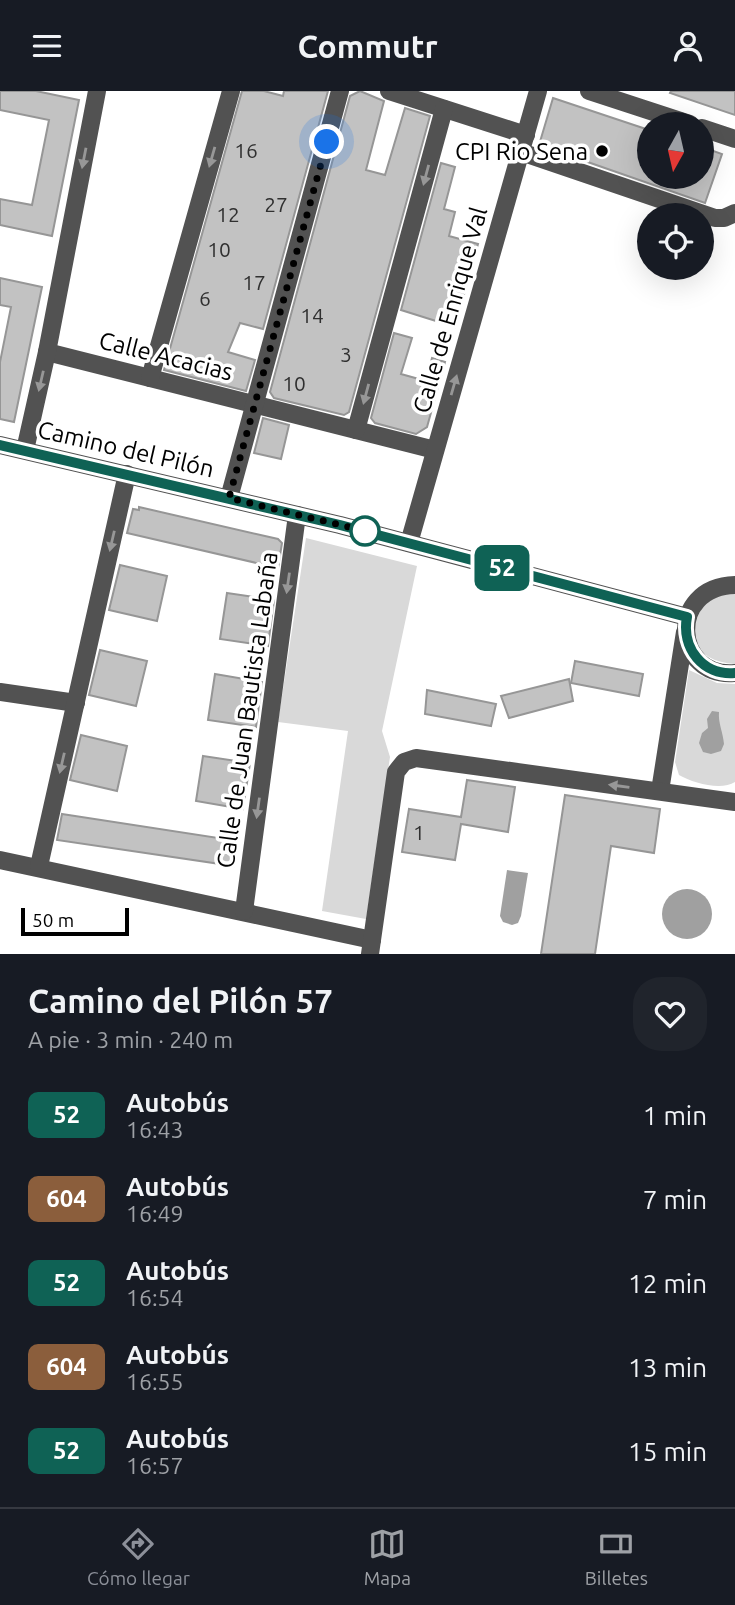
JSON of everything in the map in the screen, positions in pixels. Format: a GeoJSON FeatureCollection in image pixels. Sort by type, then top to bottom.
{"type":"FeatureCollection","features":[{"type":"Feature","properties":{"kind":"street"},"geometry":{"type":"LineString","coordinates":[[25,450],[47,352],[97,91]]}},
{"type":"Feature","properties":{"kind":"street"},"geometry":{"type":"LineString","coordinates":[[150,378],[231,91]]}},
{"type":"Feature","properties":{"kind":"street"},"geometry":{"type":"LineString","coordinates":[[229,498],[341,91]]}},
{"type":"Feature","properties":{"kind":"street"},"geometry":{"type":"LineString","coordinates":[[389,91],[526,135]]}},
{"type":"Feature","properties":{"kind":"street","name":"Calle de Enrique Val"},"geometry":{"type":"LineString","coordinates":[[409,543],[538,91]]}},
{"type":"Feature","properties":{"kind":"street"},"geometry":{"type":"LineString","coordinates":[[589,91],[653,112]]}},
{"type":"Feature","properties":{"kind":"street"},"geometry":{"type":"LineString","coordinates":[[356,430],[444,109]]}},
{"type":"Feature","properties":{"kind":"street"},"geometry":{"type":"LineString","coordinates":[[714,132],[735,139]]}},
{"type":"Feature","properties":{"kind":"street"},"geometry":{"type":"LineString","coordinates":[[521,152],[715,218],[724,218],[735,213]]}},
{"type":"Feature","properties":{"kind":"street","name":"Calle Acacias"},"geometry":{"type":"LineString","coordinates":[[47,352],[435,450]]}},
{"type":"Feature","properties":{"kind":"street","name":"Camino del Pilón"},"geometry":{"type":"LineString","coordinates":[[0,445],[409,543],[686,625]]}},
{"type":"Feature","properties":{"kind":"street"},"geometry":{"type":"LineString","coordinates":[[39,866],[127,474]]}},
{"type":"Feature","properties":{"kind":"street","name":"Calle de Juan Bautista Labaña"},"geometry":{"type":"LineString","coordinates":[[244,911],[297,515]]}},
{"type":"Feature","properties":{"kind":"street"},"geometry":{"type":"LineString","coordinates":[[660,791],[686,625],[700,596],[723,585],[735,585]]}},
{"type":"Feature","properties":{"kind":"street"},"geometry":{"type":"LineString","coordinates":[[686,625],[688,646],[705,666],[717,672],[735,673]]}},
{"type":"Feature","properties":{"kind":"street"},"geometry":{"type":"LineString","coordinates":[[0,692],[76,703]]}},
{"type":"Feature","properties":{"kind":"street"},"geometry":{"type":"LineString","coordinates":[[0,860],[39,866],[244,911],[371,947],[396,772],[404,762],[416,758],[735,802]]}},
{"type":"Feature","properties":{"kind":"shaded area"},"geometry":{"type":"Polygon","coordinates":[[[306,538],[417,566],[382,731],[390,757],[366,919],[322,911],[348,731],[278,722],[306,538]]]}},
{"type":"Feature","properties":{"kind":"shaded area"},"geometry":{"type":"Polygon","coordinates":[[[735,592],[735,664],[710,658],[697,644],[695,634],[699,612],[706,600],[735,592]]]}},
{"type":"Feature","properties":{"kind":"shaded area"},"geometry":{"type":"Polygon","coordinates":[[[689,670],[717,683],[735,684],[735,782],[729,785],[707,785],[679,775],[675,762],[689,670]]]}},
{"type":"Feature","properties":{"kind":"shaded area"},"geometry":{"type":"Polygon","coordinates":[[[712,711],[719,712],[724,744],[721,751],[711,754],[703,752],[699,743],[702,733],[708,728],[707,719],[712,711]]]}},
{"type":"Feature","properties":{"kind":"shaded area"},"geometry":{"type":"Polygon","coordinates":[[[507,870],[528,873],[521,916],[518,923],[512,925],[503,922],[500,916],[507,870]]]}},
{"type":"Feature","properties":{"kind":"shaded area"},"geometry":{"type":"Polygon","coordinates":[[[687,889],[705,896],[712,914],[705,932],[687,939],[669,932],[662,914],[669,896],[687,889]]]}},
{"type":"Feature","properties":{"kind":"building"},"geometry":{"type":"Polygon","coordinates":[[[0,91],[36,91],[79,100],[52,236],[0,225],[0,199],[32,205],[49,120],[0,110],[0,91]]]}},
{"type":"Feature","properties":{"kind":"building"},"geometry":{"type":"Polygon","coordinates":[[[242,91],[264,91],[283,96],[284,91],[328,91],[263,329],[240,323],[228,352],[255,360],[246,391],[164,370],[242,91]]]}},
{"type":"Feature","properties":{"kind":"building"},"geometry":{"type":"Polygon","coordinates":[[[360,91],[384,101],[366,170],[385,175],[405,108],[430,116],[349,412],[344,415],[274,398],[270,392],[350,96],[360,91]]]}},
{"type":"Feature","properties":{"kind":"building"},"geometry":{"type":"Polygon","coordinates":[[[735,91],[735,115],[670,93],[735,91]]]}},
{"type":"Feature","properties":{"kind":"building","name":"CPI Rio Sena"},"geometry":{"type":"Polygon","coordinates":[[[553,98],[637,126],[637,179],[539,145],[553,98]]]}},
{"type":"Feature","properties":{"kind":"building","name":"CPI Rio Sena"},"geometry":{"type":"Polygon","coordinates":[[[714,151],[722,154],[714,177],[714,151]]]}},
{"type":"Feature","properties":{"kind":"building"},"geometry":{"type":"Polygon","coordinates":[[[441,163],[455,167],[444,209],[455,212],[449,236],[478,244],[455,327],[401,310],[441,163]]]}},
{"type":"Feature","properties":{"kind":"building","name":"CPI Rio Sena"},"geometry":{"type":"Polygon","coordinates":[[[665,189],[710,189],[705,203],[665,189]]]}},
{"type":"Feature","properties":{"kind":"building"},"geometry":{"type":"Polygon","coordinates":[[[0,278],[42,287],[14,422],[0,419],[0,362],[11,307],[0,305],[0,278]]]}},
{"type":"Feature","properties":{"kind":"building"},"geometry":{"type":"Polygon","coordinates":[[[394,333],[412,338],[401,374],[426,381],[432,358],[445,362],[427,427],[416,434],[375,423],[371,418],[394,333]]]}},
{"type":"Feature","properties":{"kind":"building"},"geometry":{"type":"Polygon","coordinates":[[[263,418],[289,425],[281,459],[254,453],[263,418]]]}},
{"type":"Feature","properties":{"kind":"building"},"geometry":{"type":"Polygon","coordinates":[[[139,507],[278,539],[282,543],[278,568],[127,533],[133,509],[139,510],[139,507]]]}},
{"type":"Feature","properties":{"kind":"building"},"geometry":{"type":"Polygon","coordinates":[[[120,565],[167,576],[157,621],[109,610],[120,565]]]}},
{"type":"Feature","properties":{"kind":"building"},"geometry":{"type":"Polygon","coordinates":[[[227,593],[274,600],[268,646],[220,639],[227,593]]]}},
{"type":"Feature","properties":{"kind":"building"},"geometry":{"type":"Polygon","coordinates":[[[100,650],[147,661],[136,706],[89,695],[100,650]]]}},
{"type":"Feature","properties":{"kind":"building"},"geometry":{"type":"Polygon","coordinates":[[[575,661],[643,674],[639,696],[571,683],[575,661]]]}},
{"type":"Feature","properties":{"kind":"building"},"geometry":{"type":"Polygon","coordinates":[[[215,674],[262,682],[256,727],[208,720],[215,674]]]}},
{"type":"Feature","properties":{"kind":"building"},"geometry":{"type":"Polygon","coordinates":[[[569,679],[573,701],[509,718],[501,696],[569,679]]]}},
{"type":"Feature","properties":{"kind":"building"},"geometry":{"type":"Polygon","coordinates":[[[427,690],[496,704],[491,726],[425,714],[427,690]]]}},
{"type":"Feature","properties":{"kind":"building"},"geometry":{"type":"Polygon","coordinates":[[[81,735],[127,746],[117,791],[70,780],[81,735]]]}},
{"type":"Feature","properties":{"kind":"building"},"geometry":{"type":"Polygon","coordinates":[[[203,756],[250,763],[243,809],[196,801],[203,756]]]}},
{"type":"Feature","properties":{"kind":"building"},"geometry":{"type":"Polygon","coordinates":[[[467,780],[515,787],[508,832],[461,824],[455,860],[402,852],[409,809],[461,817],[467,780]]]}},
{"type":"Feature","properties":{"kind":"building"},"geometry":{"type":"Polygon","coordinates":[[[565,795],[660,809],[654,853],[611,846],[595,954],[541,954],[565,795]]]}},
{"type":"Feature","properties":{"kind":"building"},"geometry":{"type":"Polygon","coordinates":[[[62,814],[238,841],[234,866],[57,840],[62,814]]]}},
{"type":"Feature","properties":{"kind":"bus line","name":"52"},"geometry":{"type":"LineString","coordinates":[[0,445],[340,525],[687,617],[685,632],[688,646],[695,657],[717,672],[735,673]]}},
{"type":"Feature","properties":{"kind":"place","name":"CPI Rio Sena"},"geometry":{"type":"Point","coordinates":[602,151]}},
{"type":"Feature","properties":{"kind":"route"},"geometry":{"type":"LineString","coordinates":[[327,142],[229,498],[365,531]]}}]}
